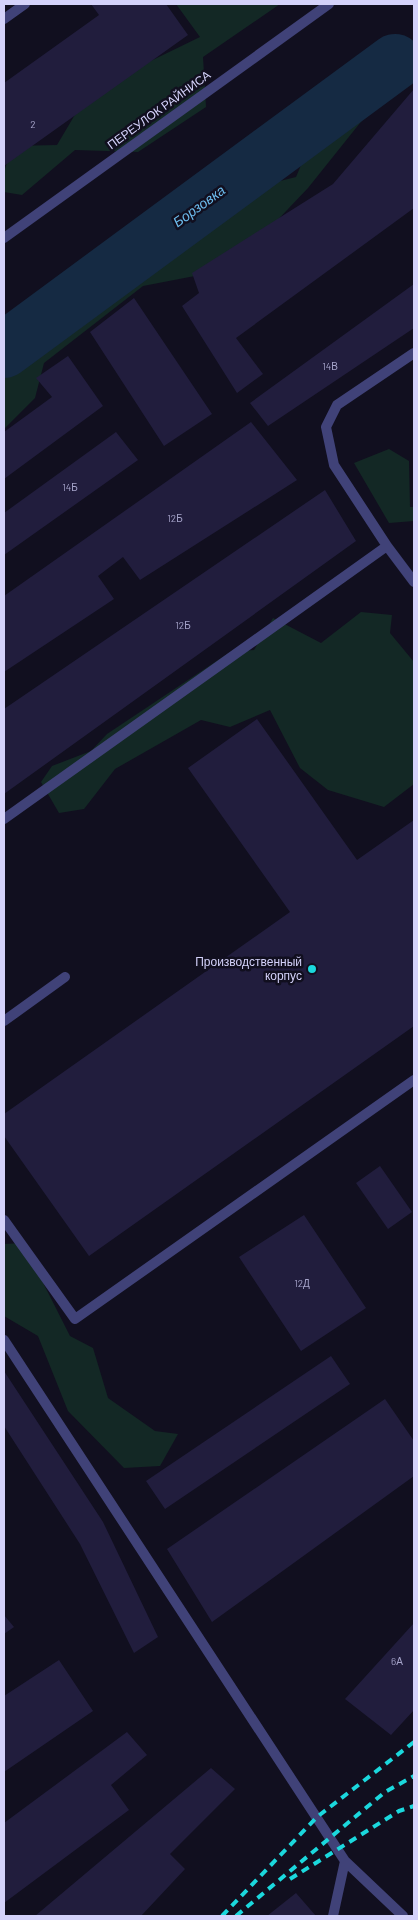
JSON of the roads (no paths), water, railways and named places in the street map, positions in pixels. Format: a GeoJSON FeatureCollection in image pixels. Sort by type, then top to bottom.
{"type":"FeatureCollection","features":[{"type":"Feature","properties":{"kind":"street"},"geometry":{"type":"LineString","coordinates":[[4,19],[25,4]]}},
{"type":"Feature","properties":{"kind":"street","name":"ПЕРЕУЛОК РАЙНИСА"},"geometry":{"type":"LineString","coordinates":[[4,238],[329,4]]}},
{"type":"Feature","properties":{"kind":"street"},"geometry":{"type":"LineString","coordinates":[[414,352],[338,405],[326,427],[334,465],[387,546],[414,582]]}},
{"type":"Feature","properties":{"kind":"street"},"geometry":{"type":"LineString","coordinates":[[4,819],[387,546]]}},
{"type":"Feature","properties":{"kind":"street"},"geometry":{"type":"LineString","coordinates":[[4,1021],[65,977]]}},
{"type":"Feature","properties":{"kind":"street"},"geometry":{"type":"LineString","coordinates":[[4,1220],[75,1318],[414,1080]]}},
{"type":"Feature","properties":{"kind":"street"},"geometry":{"type":"LineString","coordinates":[[4,1340],[345,1861],[403,1916]]}},
{"type":"Feature","properties":{"kind":"street"},"geometry":{"type":"LineString","coordinates":[[333,1916],[345,1861]]}},
{"type":"Feature","properties":{"kind":"waterway","name":"Борзовка"},"geometry":{"type":"LineString","coordinates":[[4,350],[395,62]]}},
{"type":"Feature","properties":{"kind":"railway"},"geometry":{"type":"LineString","coordinates":[[222,1916],[317,1817],[414,1742]]}},
{"type":"Feature","properties":{"kind":"railway"},"geometry":{"type":"LineString","coordinates":[[236,1916],[385,1792],[414,1776]]}},
{"type":"Feature","properties":{"kind":"railway"},"geometry":{"type":"LineString","coordinates":[[290,1879],[399,1811],[414,1806]]}},
{"type":"Feature","properties":{"kind":"place","name":"Производственный корпус"},"geometry":{"type":"Point","coordinates":[312,969]}}]}
